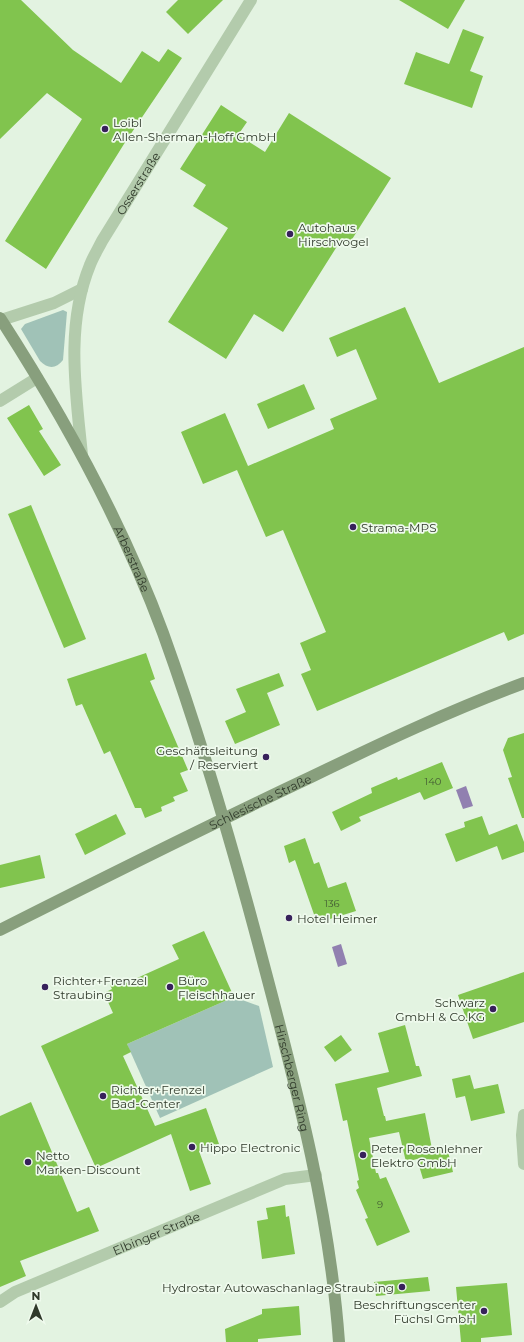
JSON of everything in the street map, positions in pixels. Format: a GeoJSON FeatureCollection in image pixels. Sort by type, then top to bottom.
{"type":"FeatureCollection","features":[{"type":"Feature","properties":{"kind":"street","name":"Osserstraße"},"geometry":{"type":"LineString","coordinates":[[82,455],[74,379],[74,339],[82,289],[90,265],[102,241],[251,0]]}},
{"type":"Feature","properties":{"kind":"street"},"geometry":{"type":"LineString","coordinates":[[1,319],[54,304],[82,289]]}},
{"type":"Feature","properties":{"kind":"street","name":"Arberstraße"},"geometry":{"type":"LineString","coordinates":[[1,319],[38,378],[82,455],[133,562],[163,633],[224,818]]}},
{"type":"Feature","properties":{"kind":"street"},"geometry":{"type":"LineString","coordinates":[[0,401],[38,378]]}},
{"type":"Feature","properties":{"kind":"street","name":"Schlesische Straße"},"geometry":{"type":"LineString","coordinates":[[0,930],[224,818],[427,723],[524,684]]}},
{"type":"Feature","properties":{"kind":"street","name":"Hirschberger Ring"},"geometry":{"type":"LineString","coordinates":[[224,818],[288,1057],[316,1175],[329,1248],[338,1342]]}},
{"type":"Feature","properties":{"kind":"street"},"geometry":{"type":"LineString","coordinates":[[524,1116],[522,1135],[524,1164]]}},
{"type":"Feature","properties":{"kind":"street","name":"Elbinger Straße"},"geometry":{"type":"LineString","coordinates":[[0,1302],[15,1292],[285,1179],[316,1175]]}},
{"type":"Feature","properties":{"kind":"shaded area"},"geometry":{"type":"Polygon","coordinates":[[[63,310],[67,312],[63,360],[58,365],[49,367],[40,361],[21,329],[25,324],[63,310]]]}},
{"type":"Feature","properties":{"kind":"shaded area"},"geometry":{"type":"Polygon","coordinates":[[[466,786],[473,806],[463,809],[456,790],[466,786]]]}},
{"type":"Feature","properties":{"kind":"shaded area"},"geometry":{"type":"Polygon","coordinates":[[[341,944],[347,964],[338,967],[332,947],[341,944]]]}},
{"type":"Feature","properties":{"kind":"shaded area"},"geometry":{"type":"Polygon","coordinates":[[[234,997],[259,1006],[273,1067],[160,1118],[127,1044],[234,997]]]}},
{"type":"Feature","properties":{"kind":"building","name":"Loibl Allen-Sherman-Hoff GmbH"},"geometry":{"type":"Polygon","coordinates":[[[0,0],[21,0],[73,50],[121,83],[142,51],[159,62],[168,49],[182,58],[124,144],[46,269],[5,241],[82,119],[47,93],[0,139],[0,0]]]}},
{"type":"Feature","properties":{"kind":"building"},"geometry":{"type":"Polygon","coordinates":[[[178,0],[223,0],[188,34],[166,12],[178,0]]]}},
{"type":"Feature","properties":{"kind":"building"},"geometry":{"type":"Polygon","coordinates":[[[399,0],[465,0],[448,29],[399,0]]]}},
{"type":"Feature","properties":{"kind":"building"},"geometry":{"type":"Polygon","coordinates":[[[463,29],[484,37],[470,71],[483,76],[472,108],[404,84],[416,52],[449,64],[463,29]]]}},
{"type":"Feature","properties":{"kind":"building","name":"Autohaus Hirschvogel"},"geometry":{"type":"Polygon","coordinates":[[[221,105],[247,122],[238,135],[265,152],[289,113],[391,178],[349,244],[341,240],[283,332],[254,314],[226,359],[168,322],[228,228],[193,206],[206,185],[180,169],[221,105]]]}},
{"type":"Feature","properties":{"kind":"building","name":"Strama-MPS"},"geometry":{"type":"Polygon","coordinates":[[[405,307],[439,383],[524,347],[524,634],[508,641],[504,632],[317,711],[301,674],[311,670],[300,643],[326,632],[283,530],[266,537],[237,470],[203,484],[181,432],[225,413],[248,466],[334,429],[330,419],[377,399],[356,349],[337,357],[329,338],[405,307]]]}},
{"type":"Feature","properties":{"kind":"building"},"geometry":{"type":"Polygon","coordinates":[[[304,384],[315,409],[268,429],[257,404],[304,384]]]}},
{"type":"Feature","properties":{"kind":"building"},"geometry":{"type":"Polygon","coordinates":[[[29,405],[43,429],[39,431],[61,465],[44,476],[7,418],[29,405]]]}},
{"type":"Feature","properties":{"kind":"building"},"geometry":{"type":"Polygon","coordinates":[[[31,505],[86,639],[64,648],[8,514],[31,505]]]}},
{"type":"Feature","properties":{"kind":"building"},"geometry":{"type":"Polygon","coordinates":[[[146,653],[155,679],[150,681],[188,770],[180,773],[188,791],[173,797],[175,801],[161,807],[162,811],[145,818],[141,808],[135,808],[110,751],[104,754],[82,704],[76,706],[67,679],[146,653]]]}},
{"type":"Feature","properties":{"kind":"building"},"geometry":{"type":"Polygon","coordinates":[[[279,673],[284,686],[267,693],[280,725],[235,744],[225,721],[246,712],[236,689],[279,673]]]}},
{"type":"Feature","properties":{"kind":"building"},"geometry":{"type":"Polygon","coordinates":[[[524,733],[524,818],[522,818],[508,778],[512,777],[503,750],[508,738],[524,733]]]}},
{"type":"Feature","properties":{"kind":"building"},"geometry":{"type":"Polygon","coordinates":[[[442,762],[453,788],[424,800],[420,792],[359,817],[361,821],[341,831],[332,812],[372,793],[371,788],[397,777],[398,780],[442,762]]]}},
{"type":"Feature","properties":{"kind":"building"},"geometry":{"type":"Polygon","coordinates":[[[116,814],[126,834],[85,855],[75,834],[116,814]]]}},
{"type":"Feature","properties":{"kind":"building"},"geometry":{"type":"Polygon","coordinates":[[[482,816],[489,835],[517,824],[524,842],[524,852],[502,860],[497,846],[456,862],[445,834],[465,827],[464,822],[482,816]]]}},
{"type":"Feature","properties":{"kind":"building"},"geometry":{"type":"Polygon","coordinates":[[[305,838],[314,864],[319,862],[328,888],[346,882],[356,911],[317,923],[295,860],[289,863],[284,846],[305,838]]]}},
{"type":"Feature","properties":{"kind":"building"},"geometry":{"type":"Polygon","coordinates":[[[40,855],[45,878],[0,888],[0,865],[40,855]]]}},
{"type":"Feature","properties":{"kind":"building"},"geometry":{"type":"Polygon","coordinates":[[[204,931],[234,997],[127,1044],[131,1052],[123,1056],[155,1126],[206,1108],[219,1144],[199,1151],[211,1184],[190,1191],[171,1134],[96,1168],[41,1046],[113,1013],[104,993],[112,989],[110,985],[125,978],[126,983],[179,959],[172,945],[204,931]]]}},
{"type":"Feature","properties":{"kind":"building","name":"Schwarz GmbH & Co.KG"},"geometry":{"type":"Polygon","coordinates":[[[524,972],[524,1022],[473,1039],[458,995],[524,972]]]}},
{"type":"Feature","properties":{"kind":"building"},"geometry":{"type":"Polygon","coordinates":[[[405,1025],[416,1066],[419,1066],[422,1076],[377,1088],[384,1116],[386,1121],[425,1113],[432,1149],[447,1147],[453,1172],[423,1179],[417,1159],[406,1162],[399,1132],[369,1138],[376,1173],[378,1173],[380,1179],[386,1177],[410,1232],[377,1246],[365,1219],[368,1218],[356,1190],[359,1188],[357,1181],[359,1180],[347,1120],[343,1121],[335,1084],[389,1072],[378,1033],[405,1025]]]}},
{"type":"Feature","properties":{"kind":"building"},"geometry":{"type":"Polygon","coordinates":[[[341,1035],[352,1050],[335,1062],[324,1047],[341,1035]]]}},
{"type":"Feature","properties":{"kind":"building"},"geometry":{"type":"Polygon","coordinates":[[[470,1075],[474,1089],[498,1084],[505,1113],[471,1121],[465,1096],[456,1098],[452,1079],[470,1075]]]}},
{"type":"Feature","properties":{"kind":"building","name":"Netto Marken-Discount"},"geometry":{"type":"Polygon","coordinates":[[[31,1102],[77,1212],[89,1207],[99,1231],[20,1261],[26,1276],[0,1287],[0,1116],[31,1102]]]}},
{"type":"Feature","properties":{"kind":"building"},"geometry":{"type":"Polygon","coordinates":[[[285,1205],[286,1217],[289,1216],[295,1254],[262,1259],[257,1221],[268,1219],[266,1208],[285,1205]]]}},
{"type":"Feature","properties":{"kind":"building"},"geometry":{"type":"Polygon","coordinates":[[[428,1277],[430,1291],[376,1296],[374,1282],[428,1277]]]}},
{"type":"Feature","properties":{"kind":"building","name":"Beschriftungscenter Füchsl GmbH"},"geometry":{"type":"Polygon","coordinates":[[[507,1283],[512,1335],[481,1338],[481,1342],[461,1342],[456,1287],[507,1283]]]}},
{"type":"Feature","properties":{"kind":"building"},"geometry":{"type":"Polygon","coordinates":[[[299,1306],[301,1335],[258,1339],[258,1342],[226,1342],[225,1329],[262,1314],[262,1309],[299,1306]]]}},
{"type":"Feature","properties":{"kind":"place","name":"Loibl Allen-Sherman-Hoff GmbH"},"geometry":{"type":"Point","coordinates":[105,129]}},
{"type":"Feature","properties":{"kind":"place","name":"Autohaus Hirschvogel"},"geometry":{"type":"Point","coordinates":[290,234]}},
{"type":"Feature","properties":{"kind":"place","name":"Strama-MPS"},"geometry":{"type":"Point","coordinates":[353,527]}},
{"type":"Feature","properties":{"kind":"place","name":"Geschäftsleitung / Reserviert"},"geometry":{"type":"Point","coordinates":[266,757]}},
{"type":"Feature","properties":{"kind":"place","name":"Hotel Heimer"},"geometry":{"type":"Point","coordinates":[289,918]}},
{"type":"Feature","properties":{"kind":"place","name":"Richter+Frenzel Straubing"},"geometry":{"type":"Point","coordinates":[45,987]}},
{"type":"Feature","properties":{"kind":"place","name":"Büro Fleischhauer"},"geometry":{"type":"Point","coordinates":[170,987]}},
{"type":"Feature","properties":{"kind":"place","name":"Schwarz GmbH & Co.KG"},"geometry":{"type":"Point","coordinates":[493,1009]}},
{"type":"Feature","properties":{"kind":"place","name":"Richter+Frenzel Bad-Center"},"geometry":{"type":"Point","coordinates":[103,1096]}},
{"type":"Feature","properties":{"kind":"place","name":"Hippo Electronic"},"geometry":{"type":"Point","coordinates":[192,1147]}},
{"type":"Feature","properties":{"kind":"place","name":"Peter Rosenlehner Elektro GmbH"},"geometry":{"type":"Point","coordinates":[363,1155]}},
{"type":"Feature","properties":{"kind":"place","name":"Netto Marken-Discount"},"geometry":{"type":"Point","coordinates":[28,1162]}},
{"type":"Feature","properties":{"kind":"place","name":"Hydrostar Autowaschanlage Straubing"},"geometry":{"type":"Point","coordinates":[402,1287]}},
{"type":"Feature","properties":{"kind":"place","name":"Beschriftungscenter Füchsl GmbH"},"geometry":{"type":"Point","coordinates":[484,1311]}}]}
